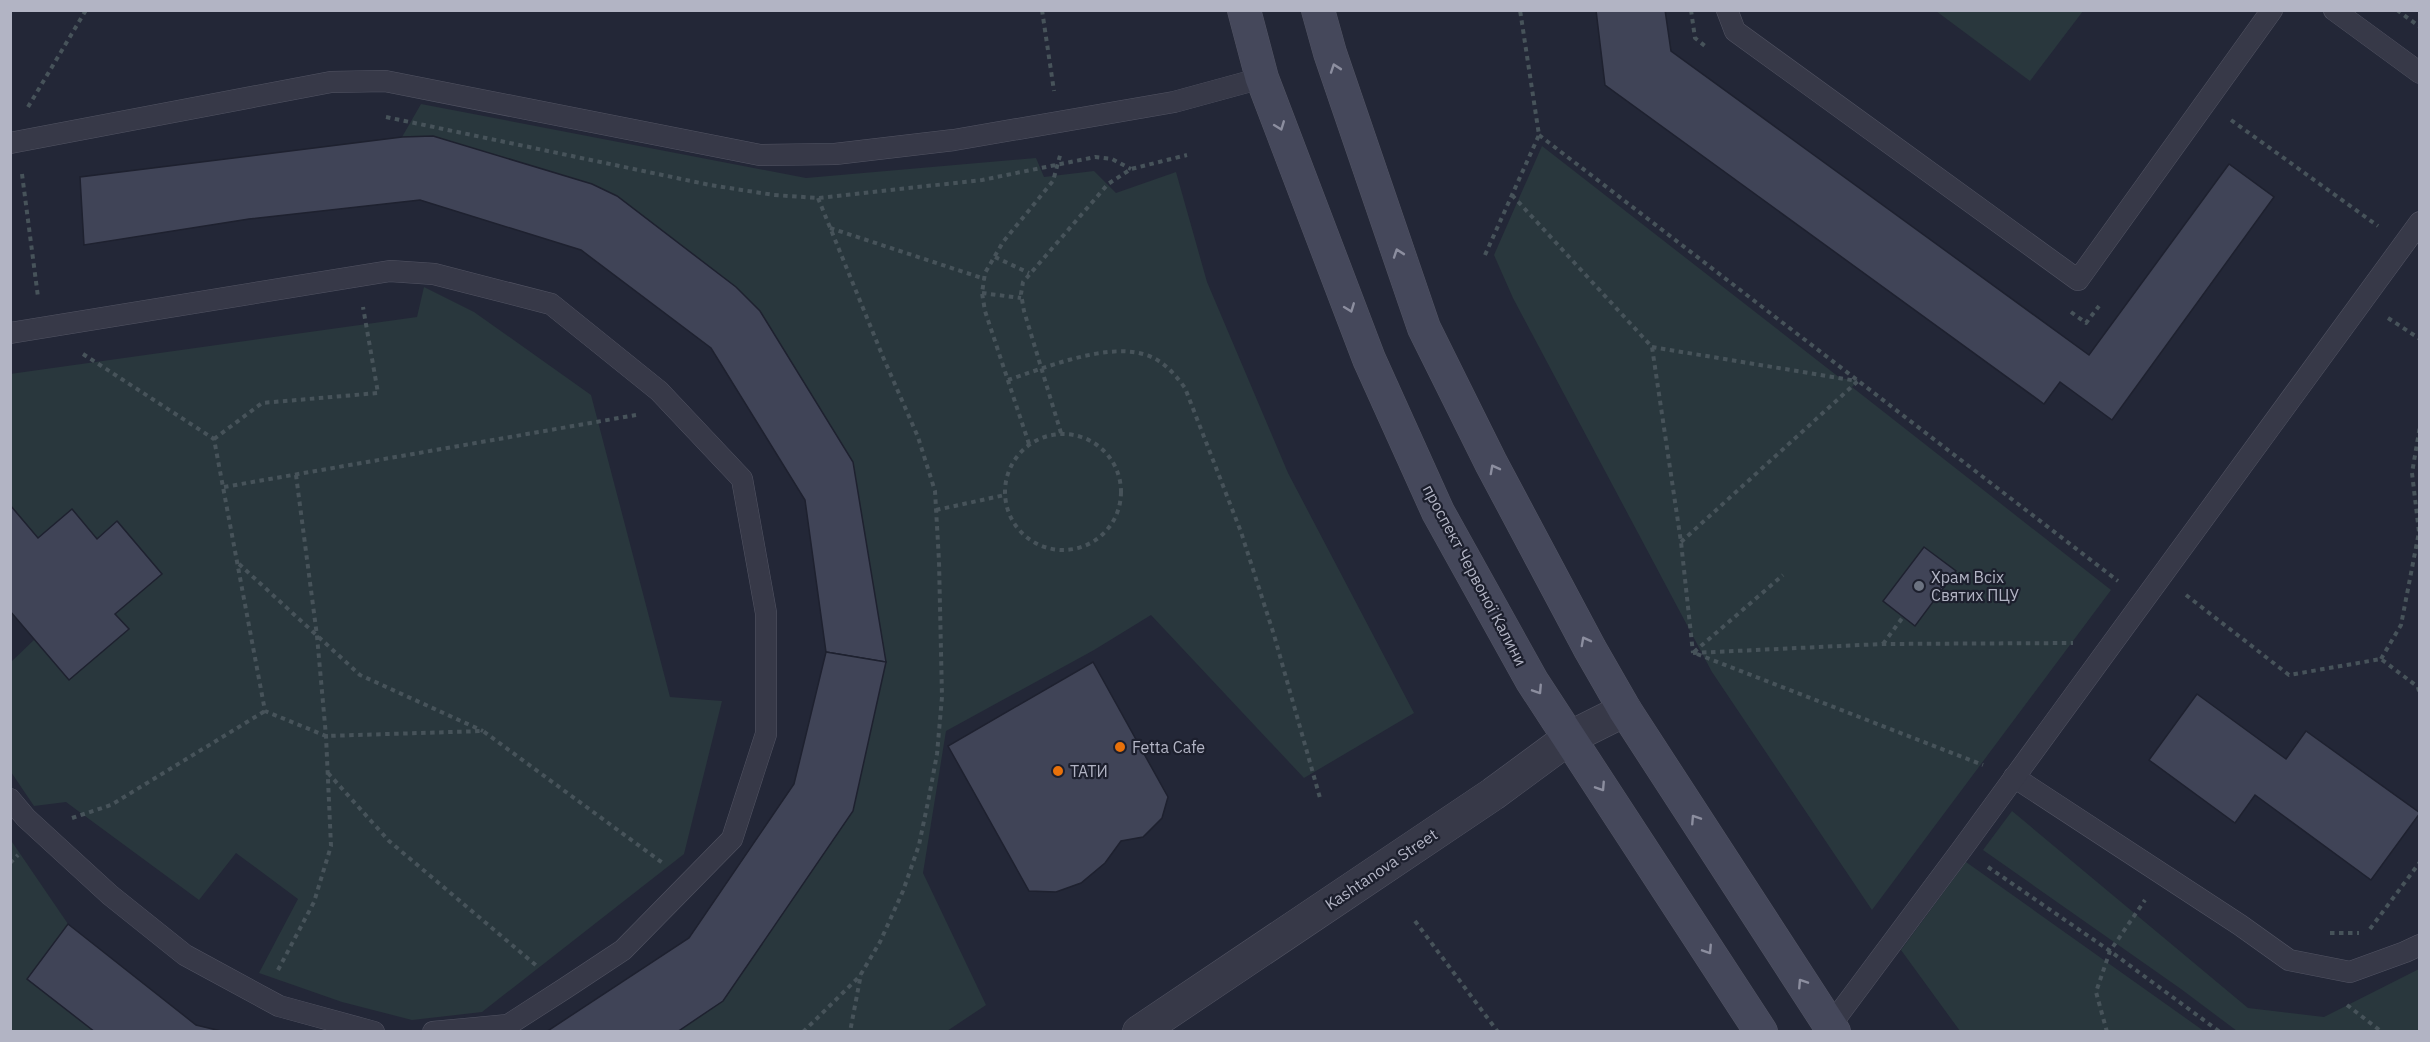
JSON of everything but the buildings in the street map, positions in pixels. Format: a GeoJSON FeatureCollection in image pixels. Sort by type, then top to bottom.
{"type":"FeatureCollection","features":[{"type":"Feature","properties":{"kind":"main road","name":"проспект Червоної Калини"},"geometry":{"type":"LineString","coordinates":[[1244,10],[1262,78],[1369,359],[1438,512],[1532,681],[1761,1032]]}},
{"type":"Feature","properties":{"kind":"main road"},"geometry":{"type":"LineString","coordinates":[[1318,10],[1330,53],[1424,328],[1491,464],[1625,710],[1832,1029]]}},
{"type":"Feature","properties":{"kind":"street","name":"Kashtanova Street"},"geometry":{"type":"LineString","coordinates":[[1139,1032],[1493,794],[1569,738],[1625,710]]}},
{"type":"Feature","properties":{"kind":"lane"},"geometry":{"type":"LineString","coordinates":[[1727,10],[1735,31],[2078,280],[2272,10]]}},
{"type":"Feature","properties":{"kind":"lane"},"geometry":{"type":"LineString","coordinates":[[2334,10],[2420,73]]}},
{"type":"Feature","properties":{"kind":"lane"},"geometry":{"type":"LineString","coordinates":[[10,143],[331,82],[386,81],[760,155],[835,154],[954,140],[1059,123],[1174,102],[1262,78]]}},
{"type":"Feature","properties":{"kind":"lane"},"geometry":{"type":"LineString","coordinates":[[1832,1029],[2420,222]]}},
{"type":"Feature","properties":{"kind":"lane"},"geometry":{"type":"LineString","coordinates":[[10,333],[390,271],[434,274],[551,304],[659,391],[742,479],[766,613],[766,734],[732,838],[623,950],[564,989],[508,1025],[433,1032]]}},
{"type":"Feature","properties":{"kind":"lane"},"geometry":{"type":"LineString","coordinates":[[2014,777],[2240,925],[2289,960],[2350,972],[2420,945]]}},
{"type":"Feature","properties":{"kind":"lane"},"geometry":{"type":"LineString","coordinates":[[10,799],[26,818],[110,895],[185,955],[279,1006],[374,1032]]}},
{"type":"Feature","properties":{"kind":"path"},"geometry":{"type":"LineString","coordinates":[[23,115],[86,10]]}},
{"type":"Feature","properties":{"kind":"path"},"geometry":{"type":"LineString","coordinates":[[1029,444],[985,311],[982,293],[985,273],[1004,242],[1053,181],[1061,156],[1059,123],[1042,10]]}},
{"type":"Feature","properties":{"kind":"path"},"geometry":{"type":"LineString","coordinates":[[1485,255],[1539,135],[1520,10]]}},
{"type":"Feature","properties":{"kind":"path"},"geometry":{"type":"LineString","coordinates":[[1691,10],[1695,38]]}},
{"type":"Feature","properties":{"kind":"path"},"geometry":{"type":"LineString","coordinates":[[2397,10],[2420,27]]}},
{"type":"Feature","properties":{"kind":"path"},"geometry":{"type":"LineString","coordinates":[[2206,102],[2403,244]]}},
{"type":"Feature","properties":{"kind":"path"},"geometry":{"type":"LineString","coordinates":[[378,115],[710,185],[774,195],[818,198],[982,180],[1095,157],[1112,159],[1131,169]]}},
{"type":"Feature","properties":{"kind":"path"},"geometry":{"type":"LineString","coordinates":[[1539,135],[2144,600]]}},
{"type":"Feature","properties":{"kind":"path"},"geometry":{"type":"LineString","coordinates":[[1061,433],[1022,298],[1023,282],[1108,184],[1131,169],[1186,155]]}},
{"type":"Feature","properties":{"kind":"path"},"geometry":{"type":"LineString","coordinates":[[21,170],[42,328],[214,439],[265,711]]}},
{"type":"Feature","properties":{"kind":"path"},"geometry":{"type":"LineString","coordinates":[[1512,195],[1652,347],[1682,542],[1693,653]]}},
{"type":"Feature","properties":{"kind":"path"},"geometry":{"type":"LineString","coordinates":[[803,1032],[861,974],[880,942],[903,891],[919,845],[937,754],[942,697],[942,641],[935,491],[918,437],[818,198]]}},
{"type":"Feature","properties":{"kind":"path"},"geometry":{"type":"LineString","coordinates":[[830,228],[985,279]]}},
{"type":"Feature","properties":{"kind":"path"},"geometry":{"type":"LineString","coordinates":[[995,257],[1029,273]]}},
{"type":"Feature","properties":{"kind":"path"},"geometry":{"type":"LineString","coordinates":[[214,439],[262,403],[378,393],[357,276]]}},
{"type":"Feature","properties":{"kind":"path"},"geometry":{"type":"LineString","coordinates":[[982,293],[1022,298]]}},
{"type":"Feature","properties":{"kind":"path"},"geometry":{"type":"LineString","coordinates":[[1652,347],[1858,381]]}},
{"type":"Feature","properties":{"kind":"path"},"geometry":{"type":"LineString","coordinates":[[1008,380],[1096,355],[1121,351],[1143,354],[1173,372],[1185,388],[1244,542],[1274,635],[1320,798]]}},
{"type":"Feature","properties":{"kind":"path"},"geometry":{"type":"LineString","coordinates":[[1682,542],[1858,381]]}},
{"type":"Feature","properties":{"kind":"path"},"geometry":{"type":"LineString","coordinates":[[224,487],[675,408]]}},
{"type":"Feature","properties":{"kind":"path"},"geometry":{"type":"LineString","coordinates":[[2381,659],[2401,626],[2418,544],[2420,532],[2412,473],[2420,426]]}},
{"type":"Feature","properties":{"kind":"path"},"geometry":{"type":"LineString","coordinates":[[1061,433],[1080,435],[1097,444],[1110,458],[1118,474],[1121,494],[1117,513],[1107,530],[1092,542],[1074,549],[1055,549],[1036,543],[1021,532],[1010,516],[1005,495],[1006,478],[1013,460],[1029,444],[1042,437],[1061,433]]}},
{"type":"Feature","properties":{"kind":"path"},"geometry":{"type":"LineString","coordinates":[[263,998],[314,902],[331,846],[326,735],[317,636],[296,475]]}},
{"type":"Feature","properties":{"kind":"path"},"geometry":{"type":"LineString","coordinates":[[936,510],[1005,495]]}},
{"type":"Feature","properties":{"kind":"path"},"geometry":{"type":"LineString","coordinates":[[238,563],[360,675],[483,731],[689,882]]}},
{"type":"Feature","properties":{"kind":"path"},"geometry":{"type":"LineString","coordinates":[[1693,653],[1783,575]]}},
{"type":"Feature","properties":{"kind":"path"},"geometry":{"type":"LineString","coordinates":[[2161,576],[2289,675],[2381,659],[2418,687],[2420,695]]}},
{"type":"Feature","properties":{"kind":"path"},"geometry":{"type":"LineString","coordinates":[[1882,644],[1903,617]]}},
{"type":"Feature","properties":{"kind":"path"},"geometry":{"type":"LineString","coordinates":[[1693,653],[1882,644],[2082,643]]}},
{"type":"Feature","properties":{"kind":"path"},"geometry":{"type":"LineString","coordinates":[[1693,653],[2014,777]]}},
{"type":"Feature","properties":{"kind":"path"},"geometry":{"type":"LineString","coordinates":[[265,711],[326,735],[483,731]]}},
{"type":"Feature","properties":{"kind":"path"},"geometry":{"type":"LineString","coordinates":[[39,830],[111,805],[265,711]]}},
{"type":"Feature","properties":{"kind":"path"},"geometry":{"type":"LineString","coordinates":[[328,772],[389,841],[564,989]]}},
{"type":"Feature","properties":{"kind":"path"},"geometry":{"type":"LineString","coordinates":[[1962,849],[2110,951],[2220,1032]]}},
{"type":"Feature","properties":{"kind":"path"},"geometry":{"type":"LineString","coordinates":[[2289,960],[2311,933],[2368,933],[2420,862]]}},
{"type":"Feature","properties":{"kind":"path"},"geometry":{"type":"LineString","coordinates":[[2107,1032],[2096,992],[2110,951],[2162,874]]}},
{"type":"Feature","properties":{"kind":"path"},"geometry":{"type":"LineString","coordinates":[[1415,921],[1498,1032]]}},
{"type":"Feature","properties":{"kind":"path"},"geometry":{"type":"LineString","coordinates":[[850,1032],[861,974]]}},
{"type":"Feature","properties":{"kind":"shaded area"},"geometry":{"type":"Polygon","coordinates":[[[1936,11],[2083,11],[2030,81],[1936,11]]]}},
{"type":"Feature","properties":{"kind":"shaded area"},"geometry":{"type":"Polygon","coordinates":[[[421,104],[806,178],[1036,158],[1044,177],[1094,171],[1116,193],[1176,172],[1207,282],[1288,473],[1414,713],[1304,778],[1151,615],[1094,650],[946,731],[923,873],[986,1005],[947,1031],[677,1031],[723,1001],[853,811],[886,662],[853,462],[760,311],[736,287],[617,196],[592,184],[433,136],[402,137],[421,104]]]}},
{"type":"Feature","properties":{"kind":"shaded area"},"geometry":{"type":"Polygon","coordinates":[[[1542,146],[1840,378],[1858,381],[1852,387],[2111,590],[1872,910],[1712,672],[1513,298],[1494,255],[1542,146]]]}},
{"type":"Feature","properties":{"kind":"shaded area"},"geometry":{"type":"Polygon","coordinates":[[[424,287],[474,312],[591,395],[670,697],[722,701],[684,854],[482,1012],[412,1020],[342,1002],[259,973],[298,899],[236,853],[199,900],[66,802],[34,806],[11,772],[11,662],[35,639],[69,680],[129,629],[115,614],[162,574],[118,521],[97,539],[72,509],[38,538],[11,505],[10,374],[417,317],[424,287]]]}},
{"type":"Feature","properties":{"kind":"shaded area"},"geometry":{"type":"Polygon","coordinates":[[[2012,811],[2248,1008],[2324,1017],[2419,969],[2419,1031],[2237,1031],[1983,850],[2012,811]]]}},
{"type":"Feature","properties":{"kind":"shaded area"},"geometry":{"type":"Polygon","coordinates":[[[10,839],[68,924],[27,979],[95,1031],[11,1031],[10,839]]]}},
{"type":"Feature","properties":{"kind":"shaded area"},"geometry":{"type":"Polygon","coordinates":[[[1966,862],[2204,1031],[1960,1031],[1901,950],[1966,862]]]}},
{"type":"Feature","properties":{"kind":"place","name":"Храм Всіх Святих ПЦУ"},"geometry":{"type":"Point","coordinates":[1919,586]}},
{"type":"Feature","properties":{"kind":"place","name":"Fetta Cafe"},"geometry":{"type":"Point","coordinates":[1120,747]}},
{"type":"Feature","properties":{"kind":"place","name":"ТАТИ"},"geometry":{"type":"Point","coordinates":[1058,771]}}]}
